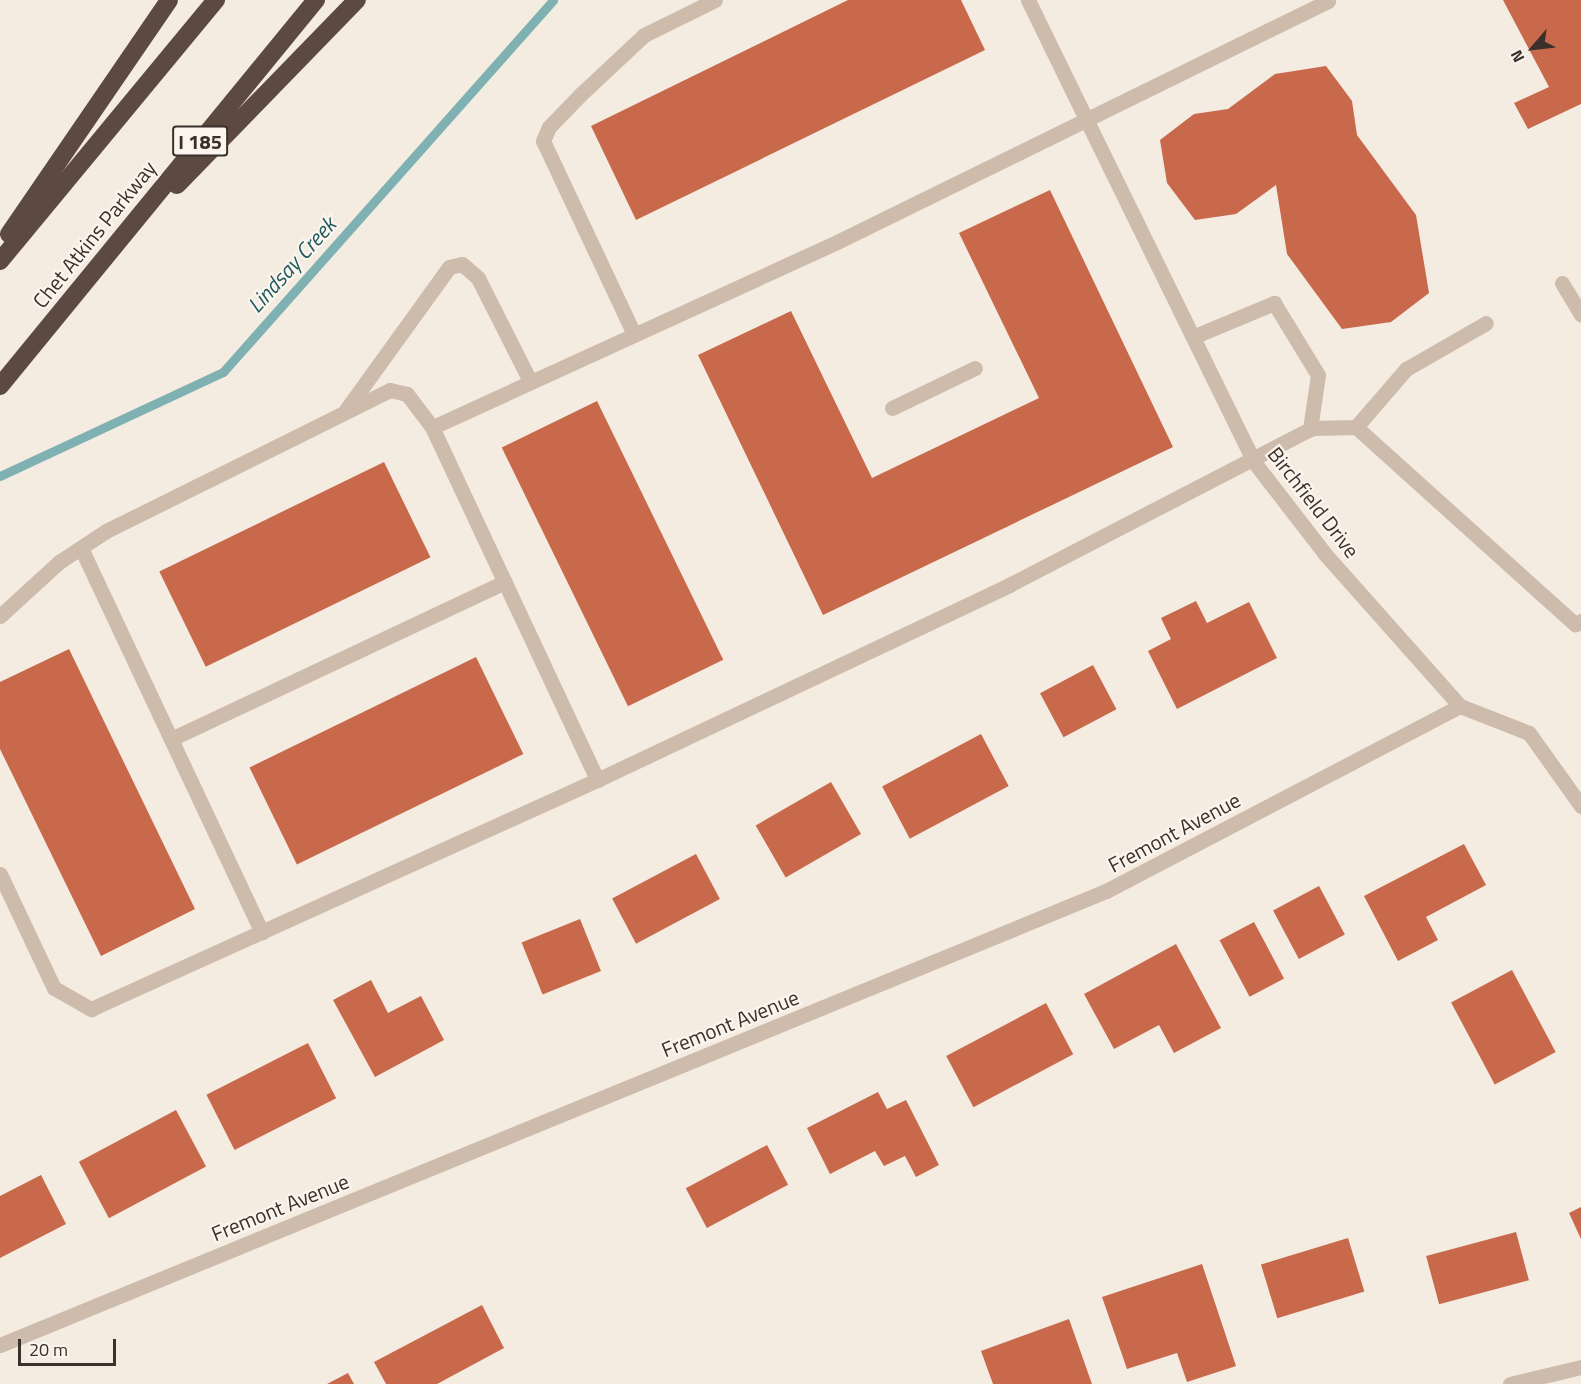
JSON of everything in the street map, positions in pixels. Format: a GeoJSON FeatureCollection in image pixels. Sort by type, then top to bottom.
{"type":"FeatureCollection","features":[{"type":"Feature","properties":{"kind":"highway"},"geometry":{"type":"LineString","coordinates":[[0,247],[169,0]]}},
{"type":"Feature","properties":{"kind":"highway"},"geometry":{"type":"LineString","coordinates":[[0,261],[216,0]]}},
{"type":"Feature","properties":{"kind":"highway","name":"Chet Atkins Parkway"},"geometry":{"type":"LineString","coordinates":[[0,386],[316,0]]}},
{"type":"Feature","properties":{"kind":"highway"},"geometry":{"type":"LineString","coordinates":[[84,281],[357,0]]}},
{"type":"Feature","properties":{"kind":"street"},"geometry":{"type":"LineString","coordinates":[[633,332],[543,141],[573,102],[644,35],[715,0]]}},
{"type":"Feature","properties":{"kind":"street","name":"Birchfield Drive"},"geometry":{"type":"LineString","coordinates":[[1028,0],[1195,336],[1254,462],[1325,554],[1460,706],[1529,733],[1581,806]]}},
{"type":"Feature","properties":{"kind":"street"},"geometry":{"type":"LineString","coordinates":[[432,427],[633,332],[837,242],[1329,0]]}},
{"type":"Feature","properties":{"kind":"street"},"geometry":{"type":"LineString","coordinates":[[344,413],[448,267],[462,264],[478,278],[530,381]]}},
{"type":"Feature","properties":{"kind":"street"},"geometry":{"type":"LineString","coordinates":[[1563,283],[1581,315]]}},
{"type":"Feature","properties":{"kind":"street"},"geometry":{"type":"LineString","coordinates":[[1195,336],[1274,303],[1318,375],[1310,429]]}},
{"type":"Feature","properties":{"kind":"street"},"geometry":{"type":"LineString","coordinates":[[1356,427],[1406,369],[1486,323]]}},
{"type":"Feature","properties":{"kind":"street"},"geometry":{"type":"LineString","coordinates":[[892,408],[975,369]]}},
{"type":"Feature","properties":{"kind":"street"},"geometry":{"type":"LineString","coordinates":[[0,616],[81,548],[390,390],[407,393],[432,427],[597,780]]}},
{"type":"Feature","properties":{"kind":"street"},"geometry":{"type":"LineString","coordinates":[[0,874],[54,988],[90,1009],[597,780],[1254,462],[1310,429],[1356,427],[1575,624],[1581,621]]}},
{"type":"Feature","properties":{"kind":"street"},"geometry":{"type":"LineString","coordinates":[[81,548],[262,932]]}},
{"type":"Feature","properties":{"kind":"street"},"geometry":{"type":"LineString","coordinates":[[171,739],[505,582]]}},
{"type":"Feature","properties":{"kind":"street","name":"Fremont Avenue"},"geometry":{"type":"LineString","coordinates":[[0,1345],[1106,891],[1460,706]]}},
{"type":"Feature","properties":{"kind":"street"},"geometry":{"type":"LineString","coordinates":[[1510,1384],[1581,1367]]}},
{"type":"Feature","properties":{"kind":"building"},"geometry":{"type":"Polygon","coordinates":[[[848,0],[961,0],[985,50],[636,220],[591,126],[848,0]]]}},
{"type":"Feature","properties":{"kind":"building"},"geometry":{"type":"Polygon","coordinates":[[[1503,0],[1581,0],[1581,104],[1528,129],[1514,103],[1549,87],[1503,0]]]}},
{"type":"Feature","properties":{"kind":"building"},"geometry":{"type":"Polygon","coordinates":[[[1326,66],[1352,101],[1357,135],[1416,215],[1429,293],[1391,322],[1342,329],[1287,254],[1276,185],[1236,214],[1195,220],[1167,183],[1160,140],[1194,114],[1228,109],[1275,74],[1326,66]]]}},
{"type":"Feature","properties":{"kind":"building"},"geometry":{"type":"Polygon","coordinates":[[[1050,190],[1173,447],[823,615],[698,355],[791,311],[872,478],[1039,398],[959,233],[1050,190]]]}},
{"type":"Feature","properties":{"kind":"building"},"geometry":{"type":"Polygon","coordinates":[[[597,401],[723,660],[628,706],[502,447],[597,401]]]}},
{"type":"Feature","properties":{"kind":"building"},"geometry":{"type":"Polygon","coordinates":[[[384,462],[430,557],[206,667],[159,572],[384,462]]]}},
{"type":"Feature","properties":{"kind":"building"},"geometry":{"type":"Polygon","coordinates":[[[1196,601],[1207,623],[1249,602],[1277,658],[1177,709],[1148,651],[1171,639],[1161,618],[1196,601]]]}},
{"type":"Feature","properties":{"kind":"building"},"geometry":{"type":"Polygon","coordinates":[[[69,649],[195,909],[101,956],[0,749],[0,682],[69,649]]]}},
{"type":"Feature","properties":{"kind":"building"},"geometry":{"type":"Polygon","coordinates":[[[476,657],[523,754],[297,865],[250,767],[476,657]]]}},
{"type":"Feature","properties":{"kind":"building"},"geometry":{"type":"Polygon","coordinates":[[[1093,665],[1116,709],[1063,737],[1040,693],[1093,665]]]}},
{"type":"Feature","properties":{"kind":"building"},"geometry":{"type":"Polygon","coordinates":[[[981,734],[1009,786],[910,839],[882,787],[981,734]]]}},
{"type":"Feature","properties":{"kind":"building"},"geometry":{"type":"Polygon","coordinates":[[[831,782],[861,834],[786,877],[756,826],[831,782]]]}},
{"type":"Feature","properties":{"kind":"building"},"geometry":{"type":"Polygon","coordinates":[[[1464,844],[1486,885],[1426,917],[1438,940],[1398,961],[1364,896],[1464,844]]]}},
{"type":"Feature","properties":{"kind":"building"},"geometry":{"type":"Polygon","coordinates":[[[696,854],[720,899],[636,944],[612,899],[696,854]]]}},
{"type":"Feature","properties":{"kind":"building"},"geometry":{"type":"Polygon","coordinates":[[[1319,886],[1345,935],[1299,959],[1273,910],[1319,886]]]}},
{"type":"Feature","properties":{"kind":"building"},"geometry":{"type":"Polygon","coordinates":[[[580,919],[601,971],[543,995],[522,943],[580,919]]]}},
{"type":"Feature","properties":{"kind":"building"},"geometry":{"type":"Polygon","coordinates":[[[1254,922],[1284,979],[1250,997],[1220,940],[1254,922]]]}},
{"type":"Feature","properties":{"kind":"building"},"geometry":{"type":"Polygon","coordinates":[[[1176,944],[1221,1028],[1174,1053],[1159,1025],[1114,1049],[1084,994],[1176,944]]]}},
{"type":"Feature","properties":{"kind":"building"},"geometry":{"type":"Polygon","coordinates":[[[1512,970],[1556,1052],[1495,1085],[1451,1002],[1512,970]]]}},
{"type":"Feature","properties":{"kind":"building"},"geometry":{"type":"Polygon","coordinates":[[[371,980],[388,1013],[421,996],[444,1040],[375,1077],[333,1000],[371,980]]]}},
{"type":"Feature","properties":{"kind":"building"},"geometry":{"type":"Polygon","coordinates":[[[1046,1003],[1073,1054],[973,1107],[946,1056],[1046,1003]]]}},
{"type":"Feature","properties":{"kind":"building"},"geometry":{"type":"Polygon","coordinates":[[[308,1043],[336,1098],[235,1150],[206,1095],[308,1043]]]}},
{"type":"Feature","properties":{"kind":"building"},"geometry":{"type":"Polygon","coordinates":[[[878,1092],[887,1109],[906,1100],[939,1165],[916,1177],[905,1156],[884,1166],[875,1151],[830,1174],[807,1128],[878,1092]]]}},
{"type":"Feature","properties":{"kind":"building"},"geometry":{"type":"Polygon","coordinates":[[[176,1110],[206,1167],[109,1218],[79,1162],[176,1110]]]}},
{"type":"Feature","properties":{"kind":"building"},"geometry":{"type":"Polygon","coordinates":[[[767,1145],[788,1185],[707,1228],[686,1188],[767,1145]]]}},
{"type":"Feature","properties":{"kind":"building"},"geometry":{"type":"Polygon","coordinates":[[[41,1175],[66,1224],[0,1258],[0,1196],[41,1175]]]}},
{"type":"Feature","properties":{"kind":"building"},"geometry":{"type":"Polygon","coordinates":[[[1581,1207],[1581,1239],[1569,1213],[1581,1207]]]}},
{"type":"Feature","properties":{"kind":"building"},"geometry":{"type":"Polygon","coordinates":[[[1516,1232],[1529,1280],[1439,1304],[1426,1256],[1516,1232]]]}},
{"type":"Feature","properties":{"kind":"building"},"geometry":{"type":"Polygon","coordinates":[[[1348,1238],[1364,1292],[1277,1318],[1261,1265],[1348,1238]]]}},
{"type":"Feature","properties":{"kind":"building"},"geometry":{"type":"Polygon","coordinates":[[[1202,1264],[1236,1366],[1187,1382],[1177,1353],[1127,1369],[1102,1297],[1202,1264]]]}},
{"type":"Feature","properties":{"kind":"building"},"geometry":{"type":"Polygon","coordinates":[[[482,1305],[504,1348],[437,1384],[386,1384],[374,1362],[482,1305]]]}},
{"type":"Feature","properties":{"kind":"building"},"geometry":{"type":"Polygon","coordinates":[[[1069,1319],[1092,1384],[993,1384],[981,1351],[1069,1319]]]}},
{"type":"Feature","properties":{"kind":"building"},"geometry":{"type":"Polygon","coordinates":[[[348,1373],[354,1384],[327,1384],[348,1373]]]}},
{"type":"Feature","properties":{"kind":"waterway","name":"Lindsay Creek"},"geometry":{"type":"LineString","coordinates":[[0,476],[223,372],[553,0]]}}]}
